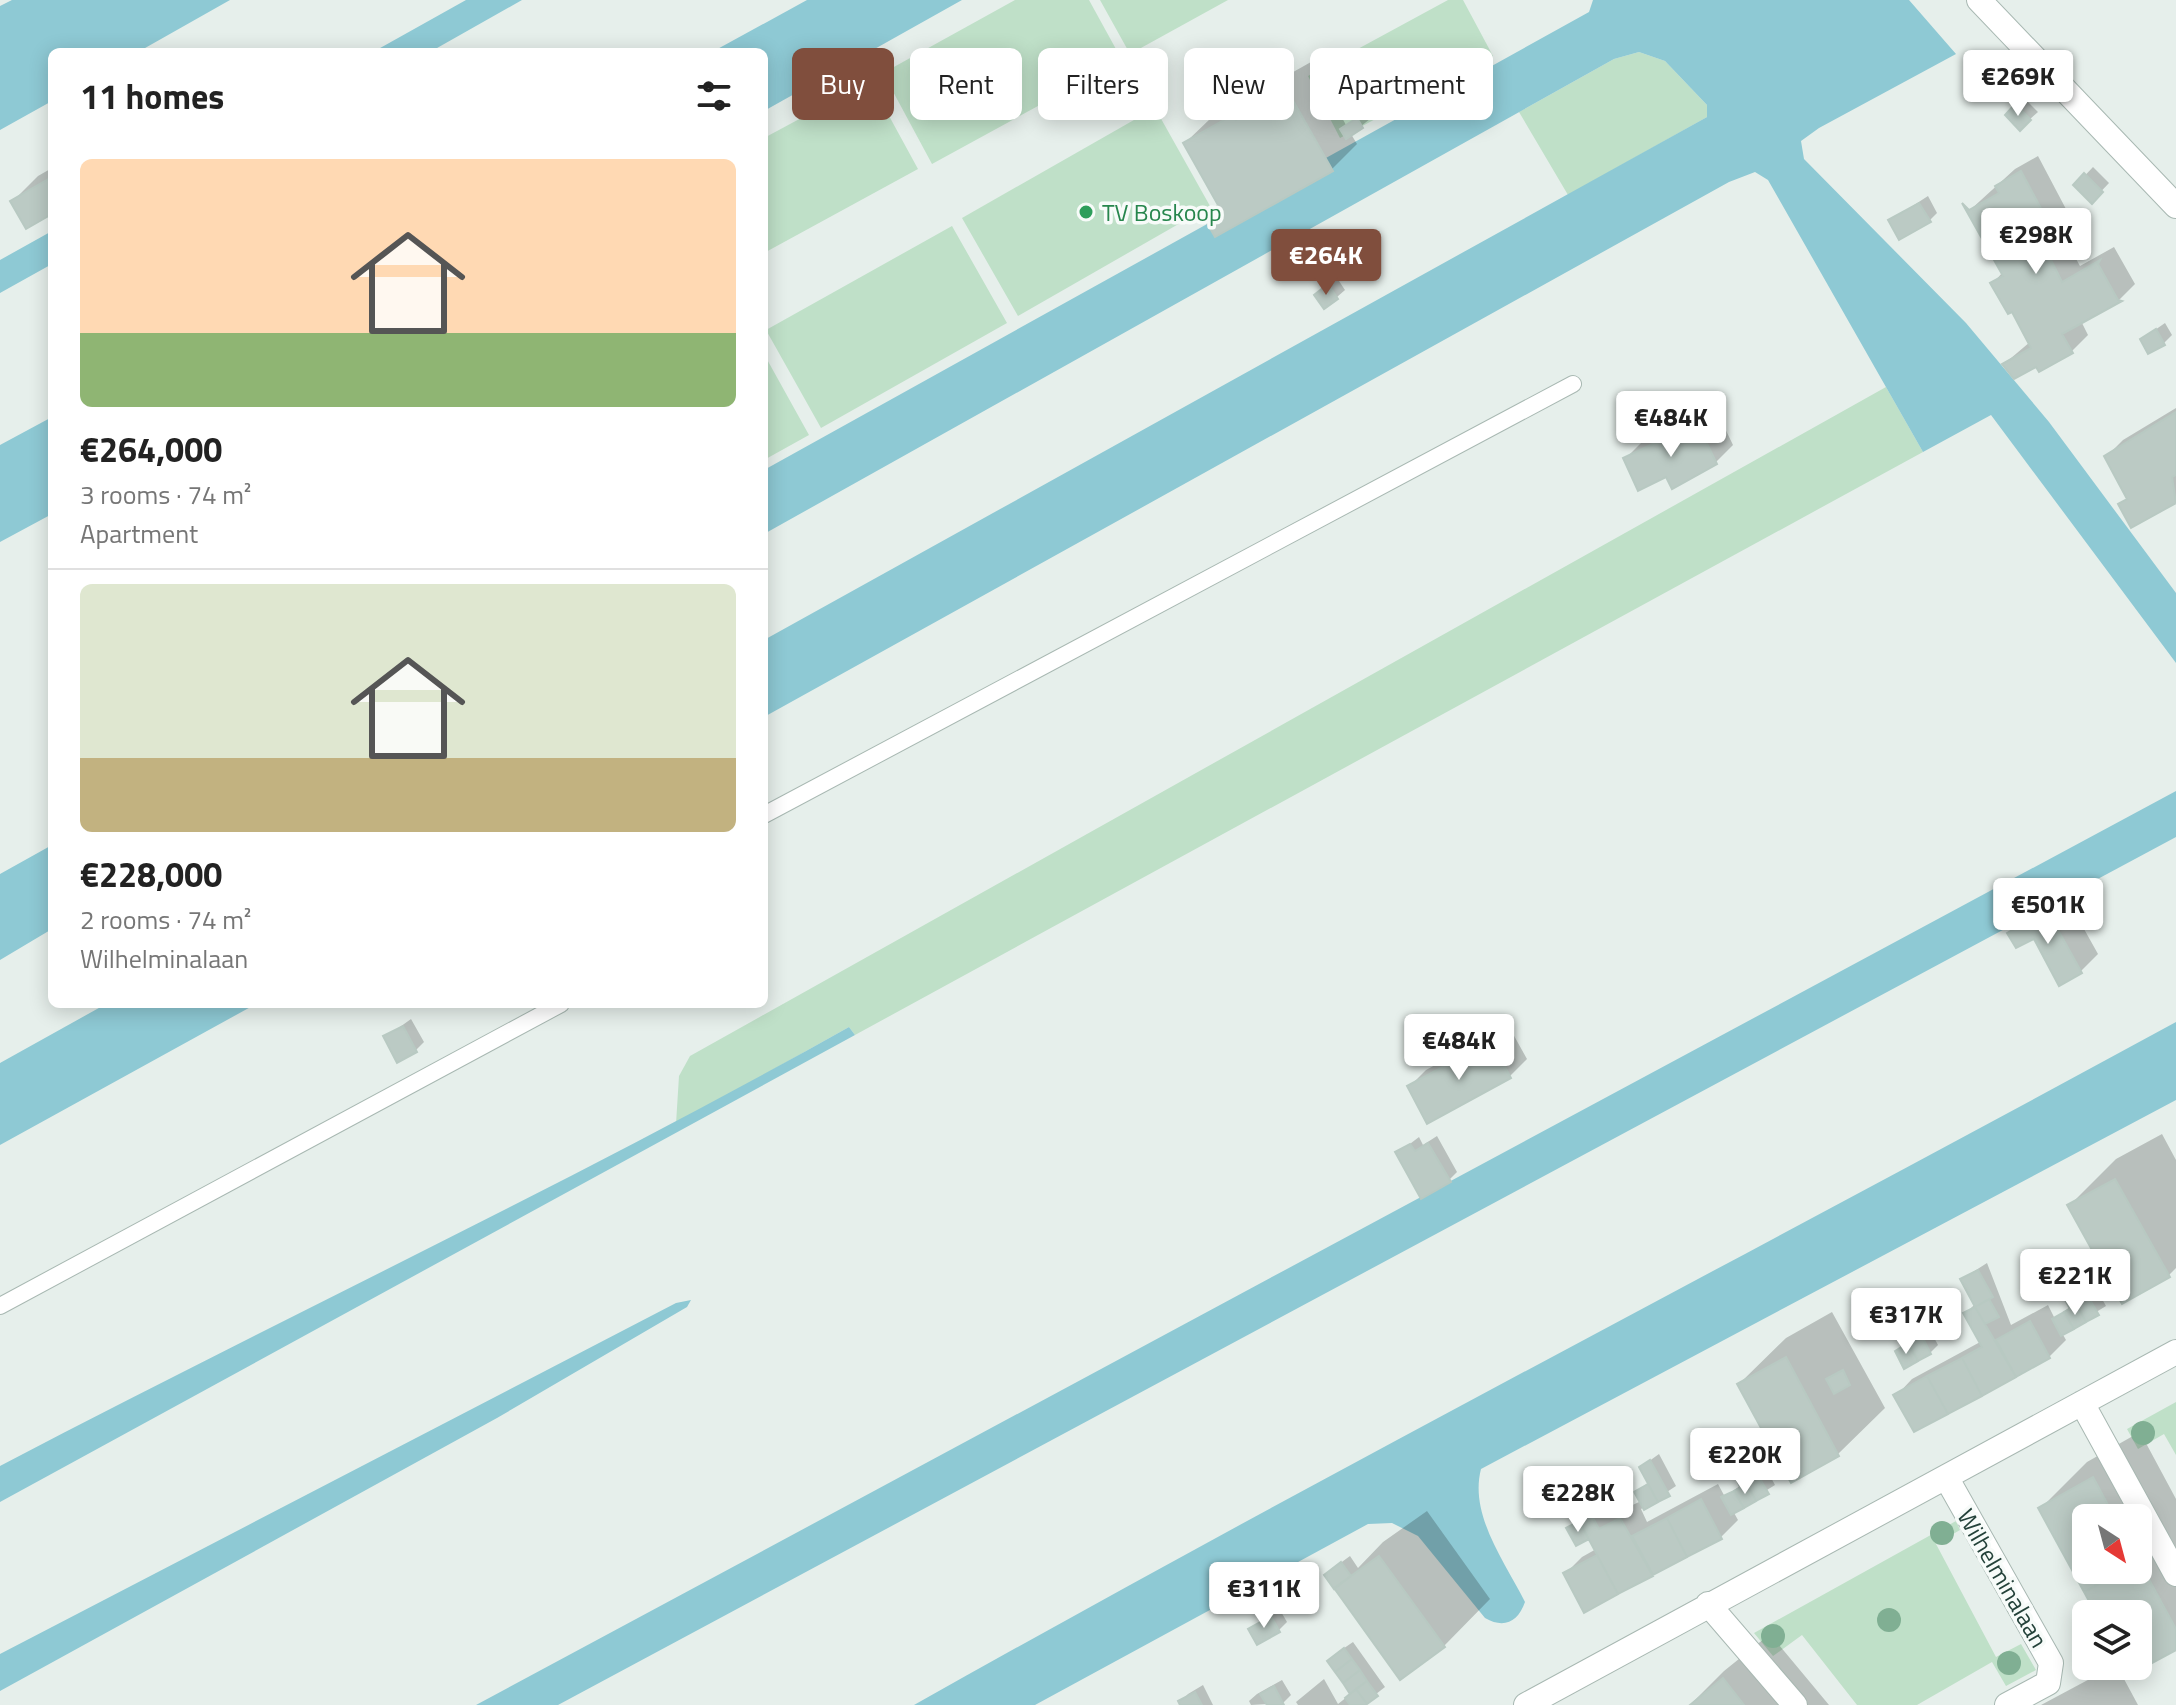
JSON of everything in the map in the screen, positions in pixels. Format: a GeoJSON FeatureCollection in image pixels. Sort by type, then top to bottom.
{"type":"FeatureCollection","features":[{"type":"Feature","properties":{"kind":"street"},"geometry":{"type":"LineString","coordinates":[[1979,0],[2176,206]]}},
{"type":"Feature","properties":{"kind":"street"},"geometry":{"type":"LineString","coordinates":[[1526,1705],[2176,1352]]}},
{"type":"Feature","properties":{"kind":"street"},"geometry":{"type":"LineString","coordinates":[[2082,1403],[2176,1574]]}},
{"type":"Feature","properties":{"kind":"street","name":"Wilhelminalaan"},"geometry":{"type":"LineString","coordinates":[[1946,1477],[2051,1663],[2048,1683],[2007,1705]]}},
{"type":"Feature","properties":{"kind":"street"},"geometry":{"type":"LineString","coordinates":[[1708,1604],[1795,1705]]}},
{"type":"Feature","properties":{"kind":"lane"},"geometry":{"type":"LineString","coordinates":[[768,813],[1573,384]]}},
{"type":"Feature","properties":{"kind":"lane"},"geometry":{"type":"LineString","coordinates":[[0,1306],[554,1008]]}},
{"type":"Feature","properties":{"kind":"green space"},"geometry":{"type":"Polygon","coordinates":[[[1015,0],[1089,0],[1115,48],[1038,48],[1038,106],[1022,115],[1022,48],[928,48],[1015,0]]]}},
{"type":"Feature","properties":{"kind":"green space"},"geometry":{"type":"Polygon","coordinates":[[[1100,0],[1228,0],[1141,48],[1127,48],[1100,0]]]}},
{"type":"Feature","properties":{"kind":"green space"},"geometry":{"type":"Polygon","coordinates":[[[1448,0],[1463,0],[1489,48],[1360,48],[1448,0]]]}},
{"type":"Feature","properties":{"kind":"green space"},"geometry":{"type":"Polygon","coordinates":[[[1639,52],[1665,61],[1707,105],[1707,117],[1568,195],[1519,112],[1614,59],[1639,52]]]}},
{"type":"Feature","properties":{"kind":"green space"},"geometry":{"type":"Polygon","coordinates":[[[910,58],[910,120],[1012,120],[932,164],[894,93],[894,67],[910,58]]]}},
{"type":"Feature","properties":{"kind":"green space"},"geometry":{"type":"Polygon","coordinates":[[[797,120],[891,120],[918,169],[768,251],[768,136],[797,120]]]}},
{"type":"Feature","properties":{"kind":"green space","name":"TV Boskoop"},"geometry":{"type":"Polygon","coordinates":[[[1134,120],[1162,120],[1210,206],[1018,316],[962,218],[1134,120]]]}},
{"type":"Feature","properties":{"kind":"green space"},"geometry":{"type":"Polygon","coordinates":[[[1331,120],[1374,120],[1340,138],[1331,120]]]}},
{"type":"Feature","properties":{"kind":"green space"},"geometry":{"type":"Polygon","coordinates":[[[952,226],[1007,323],[821,428],[768,329],[952,226]]]}},
{"type":"Feature","properties":{"kind":"green space"},"geometry":{"type":"Polygon","coordinates":[[[768,361],[809,435],[768,458],[768,361]]]}},
{"type":"Feature","properties":{"kind":"green space"},"geometry":{"type":"Polygon","coordinates":[[[1886,387],[1923,452],[855,1035],[849,1027],[676,1124],[679,1076],[690,1056],[1886,387]]]}},
{"type":"Feature","properties":{"kind":"green space"},"geometry":{"type":"Polygon","coordinates":[[[2176,1402],[2176,1455],[2164,1434],[2138,1449],[2127,1429],[2176,1402]]]}},
{"type":"Feature","properties":{"kind":"green space"},"geometry":{"type":"Polygon","coordinates":[[[1956,1521],[1960,1530],[1936,1544],[1996,1657],[2021,1644],[2036,1670],[2006,1686],[1992,1662],[1917,1705],[1857,1705],[1802,1635],[1773,1656],[1754,1633],[1956,1521]]]}},
{"type":"Feature","properties":{"kind":"water"},"geometry":{"type":"Polygon","coordinates":[[[12,0],[230,0],[145,48],[48,48],[48,103],[0,130],[0,6],[12,0]]]}},
{"type":"Feature","properties":{"kind":"water"},"geometry":{"type":"Polygon","coordinates":[[[466,0],[522,0],[437,48],[380,48],[466,0]]]}},
{"type":"Feature","properties":{"kind":"water"},"geometry":{"type":"Polygon","coordinates":[[[807,0],[962,0],[876,48],[792,48],[792,95],[768,109],[768,48],[719,48],[807,0]]]}},
{"type":"Feature","properties":{"kind":"water"},"geometry":{"type":"Polygon","coordinates":[[[1593,0],[1909,0],[1956,54],[1819,128],[1801,141],[1804,159],[1966,323],[2049,422],[2176,593],[2176,663],[1991,415],[1923,452],[1768,180],[1755,172],[1729,182],[768,715],[768,638],[1707,117],[1707,105],[1665,61],[1639,52],[1614,59],[768,532],[768,468],[1394,120],[1493,120],[1493,65],[1589,12],[1593,0]]]}},
{"type":"Feature","properties":{"kind":"water"},"geometry":{"type":"Polygon","coordinates":[[[48,233],[48,266],[0,293],[0,260],[48,233]]]}},
{"type":"Feature","properties":{"kind":"water"},"geometry":{"type":"Polygon","coordinates":[[[48,419],[48,516],[0,542],[0,445],[48,419]]]}},
{"type":"Feature","properties":{"kind":"water"},"geometry":{"type":"Polygon","coordinates":[[[2176,791],[2176,837],[558,1705],[476,1705],[2176,791]]]}},
{"type":"Feature","properties":{"kind":"water"},"geometry":{"type":"Polygon","coordinates":[[[48,847],[48,931],[0,960],[0,874],[48,847]]]}},
{"type":"Feature","properties":{"kind":"water"},"geometry":{"type":"Polygon","coordinates":[[[99,1008],[249,1008],[0,1145],[0,1063],[99,1008]]]}},
{"type":"Feature","properties":{"kind":"water"},"geometry":{"type":"Polygon","coordinates":[[[2176,1022],[2176,1100],[1481,1469],[1480,1504],[1484,1521],[1525,1602],[1510,1622],[1498,1623],[1485,1618],[1418,1536],[1392,1523],[1368,1524],[1035,1705],[914,1705],[1228,1531],[2176,1022]]]}},
{"type":"Feature","properties":{"kind":"water"},"geometry":{"type":"Polygon","coordinates":[[[849,1027],[855,1035],[0,1502],[0,1466],[639,1141],[849,1027]]]}},
{"type":"Feature","properties":{"kind":"water"},"geometry":{"type":"Polygon","coordinates":[[[691,1300],[687,1307],[497,1418],[0,1691],[0,1654],[676,1303],[691,1300]]]}},
{"type":"Feature","properties":{"kind":"building","name":"TV Boskoop"},"geometry":{"type":"Polygon","coordinates":[[[1294,102],[1333,171],[1215,237],[1204,218],[1218,205],[1183,143],[1224,120],[1294,120],[1294,102]]]}},
{"type":"Feature","properties":{"kind":"building"},"geometry":{"type":"Polygon","coordinates":[[[2015,104],[2031,120],[2020,131],[2005,115],[2015,104]]]}},
{"type":"Feature","properties":{"kind":"building"},"geometry":{"type":"Polygon","coordinates":[[[1354,120],[1358,120],[1363,128],[1346,139],[1340,129],[1354,120]]]}},
{"type":"Feature","properties":{"kind":"building"},"geometry":{"type":"Polygon","coordinates":[[[2021,171],[2061,246],[2048,254],[2062,282],[2100,260],[2098,264],[2118,300],[2122,301],[2062,334],[2073,353],[2039,372],[2036,367],[2014,379],[2002,364],[2031,348],[2012,312],[2008,314],[1990,283],[2003,276],[1962,203],[1969,210],[1999,193],[1995,186],[2021,171]]]}},
{"type":"Feature","properties":{"kind":"building"},"geometry":{"type":"Polygon","coordinates":[[[2084,173],[2103,192],[2092,204],[2073,185],[2084,173]]]}},
{"type":"Feature","properties":{"kind":"building"},"geometry":{"type":"Polygon","coordinates":[[[48,179],[48,216],[26,229],[10,201],[48,179]]]}},
{"type":"Feature","properties":{"kind":"building"},"geometry":{"type":"Polygon","coordinates":[[[1919,203],[1931,222],[1899,240],[1888,220],[1919,203]]]}},
{"type":"Feature","properties":{"kind":"building"},"geometry":{"type":"Polygon","coordinates":[[[1328,284],[1338,299],[1324,309],[1314,295],[1328,284]]]}},
{"type":"Feature","properties":{"kind":"building"},"geometry":{"type":"Polygon","coordinates":[[[2156,329],[2165,345],[2148,354],[2140,339],[2156,329]]]}},
{"type":"Feature","properties":{"kind":"building"},"geometry":{"type":"Polygon","coordinates":[[[2176,412],[2176,475],[2172,477],[2176,503],[2131,528],[2118,504],[2127,499],[2104,456],[2176,412]]]}},
{"type":"Feature","properties":{"kind":"building"},"geometry":{"type":"Polygon","coordinates":[[[1697,423],[1717,464],[1672,489],[1666,477],[1638,491],[1623,458],[1697,423]]]}},
{"type":"Feature","properties":{"kind":"building"},"geometry":{"type":"Polygon","coordinates":[[[2047,910],[2082,973],[2059,986],[2034,939],[2016,948],[2007,933],[2047,910]]]}},
{"type":"Feature","properties":{"kind":"building"},"geometry":{"type":"Polygon","coordinates":[[[403,1026],[417,1052],[397,1063],[383,1036],[403,1026]]]}},
{"type":"Feature","properties":{"kind":"building"},"geometry":{"type":"Polygon","coordinates":[[[1491,1041],[1511,1078],[1427,1124],[1407,1086],[1491,1041]]]}},
{"type":"Feature","properties":{"kind":"building"},"geometry":{"type":"Polygon","coordinates":[[[1428,1143],[1451,1182],[1421,1199],[1395,1152],[1410,1144],[1415,1151],[1428,1143]]]}},
{"type":"Feature","properties":{"kind":"building"},"geometry":{"type":"Polygon","coordinates":[[[2115,1179],[2170,1277],[2122,1304],[2067,1205],[2115,1179]]]}},
{"type":"Feature","properties":{"kind":"building"},"geometry":{"type":"Polygon","coordinates":[[[2072,1266],[2078,1277],[2058,1287],[2052,1277],[2072,1266]]]}},
{"type":"Feature","properties":{"kind":"building"},"geometry":{"type":"Polygon","coordinates":[[[1978,1270],[1993,1297],[1975,1307],[1960,1279],[1978,1270]]]}},
{"type":"Feature","properties":{"kind":"building"},"geometry":{"type":"Polygon","coordinates":[[[2078,1277],[2084,1287],[2064,1298],[2058,1287],[2078,1277]]]}},
{"type":"Feature","properties":{"kind":"building"},"geometry":{"type":"Polygon","coordinates":[[[2084,1287],[2089,1298],[2070,1309],[2064,1298],[2084,1287]]]}},
{"type":"Feature","properties":{"kind":"building"},"geometry":{"type":"Polygon","coordinates":[[[2089,1298],[2099,1315],[2086,1322],[2077,1305],[2089,1298]]]}},
{"type":"Feature","properties":{"kind":"building"},"geometry":{"type":"Polygon","coordinates":[[[1989,1299],[1999,1317],[1985,1324],[1975,1307],[1989,1299]]]}},
{"type":"Feature","properties":{"kind":"building"},"geometry":{"type":"Polygon","coordinates":[[[2077,1305],[2086,1322],[2074,1329],[2064,1312],[2077,1305]]]}},
{"type":"Feature","properties":{"kind":"building"},"geometry":{"type":"Polygon","coordinates":[[[1975,1307],[2016,1377],[1982,1396],[1962,1358],[1982,1347],[1963,1313],[1975,1307]]]}},
{"type":"Feature","properties":{"kind":"building"},"geometry":{"type":"Polygon","coordinates":[[[2064,1312],[2074,1329],[2061,1336],[2052,1319],[2064,1312]]]}},
{"type":"Feature","properties":{"kind":"building"},"geometry":{"type":"Polygon","coordinates":[[[2030,1321],[2050,1358],[2016,1377],[1996,1340],[2030,1321]]]}},
{"type":"Feature","properties":{"kind":"building"},"geometry":{"type":"Polygon","coordinates":[[[1922,1336],[1931,1354],[1918,1361],[1908,1343],[1922,1336]]]}},
{"type":"Feature","properties":{"kind":"building"},"geometry":{"type":"Polygon","coordinates":[[[1908,1343],[1918,1361],[1904,1369],[1895,1351],[1908,1343]]]}},
{"type":"Feature","properties":{"kind":"building"},"geometry":{"type":"Polygon","coordinates":[[[1786,1357],[1839,1456],[1791,1483],[1737,1384],[1786,1357]]]}},
{"type":"Feature","properties":{"kind":"building"},"geometry":{"type":"Polygon","coordinates":[[[1962,1358],[1982,1396],[1948,1414],[1927,1376],[1962,1358]]]}},
{"type":"Feature","properties":{"kind":"building"},"geometry":{"type":"Polygon","coordinates":[[[1843,1370],[1850,1385],[1834,1394],[1826,1379],[1843,1370]]]}},
{"type":"Feature","properties":{"kind":"building"},"geometry":{"type":"Polygon","coordinates":[[[1927,1376],[1948,1414],[1914,1432],[1893,1395],[1927,1376]]]}},
{"type":"Feature","properties":{"kind":"building"},"geometry":{"type":"Polygon","coordinates":[[[1741,1444],[1747,1455],[1728,1465],[1722,1454],[1741,1444]]]}},
{"type":"Feature","properties":{"kind":"building"},"geometry":{"type":"Polygon","coordinates":[[[1747,1455],[1753,1466],[1735,1476],[1728,1465],[1747,1455]]]}},
{"type":"Feature","properties":{"kind":"building"},"geometry":{"type":"Polygon","coordinates":[[[1650,1460],[1670,1496],[1658,1502],[1639,1467],[1650,1460]]]}},
{"type":"Feature","properties":{"kind":"building"},"geometry":{"type":"Polygon","coordinates":[[[1753,1466],[1759,1477],[1740,1487],[1735,1476],[1753,1466]]]}},
{"type":"Feature","properties":{"kind":"building"},"geometry":{"type":"Polygon","coordinates":[[[1759,1477],[1769,1494],[1756,1501],[1747,1484],[1759,1477]]]}},
{"type":"Feature","properties":{"kind":"building"},"geometry":{"type":"Polygon","coordinates":[[[2093,1477],[2107,1504],[2072,1504],[2072,1570],[2038,1508],[2093,1477]]]}},
{"type":"Feature","properties":{"kind":"building"},"geometry":{"type":"Polygon","coordinates":[[[1648,1484],[1658,1502],[1644,1510],[1634,1492],[1648,1484]]]}},
{"type":"Feature","properties":{"kind":"building"},"geometry":{"type":"Polygon","coordinates":[[[1747,1484],[1756,1501],[1744,1508],[1734,1491],[1747,1484]]]}},
{"type":"Feature","properties":{"kind":"building"},"geometry":{"type":"Polygon","coordinates":[[[1734,1491],[1744,1508],[1731,1515],[1721,1497],[1734,1491]]]}},
{"type":"Feature","properties":{"kind":"building"},"geometry":{"type":"Polygon","coordinates":[[[1701,1499],[1722,1539],[1687,1557],[1667,1518],[1701,1499]]]}},
{"type":"Feature","properties":{"kind":"building"},"geometry":{"type":"Polygon","coordinates":[[[1591,1514],[1599,1529],[1620,1518],[1653,1576],[1618,1594],[1579,1521],[1591,1514]]]}},
{"type":"Feature","properties":{"kind":"building"},"geometry":{"type":"Polygon","coordinates":[[[1667,1518],[1687,1557],[1653,1575],[1632,1536],[1667,1518]]]}},
{"type":"Feature","properties":{"kind":"building"},"geometry":{"type":"Polygon","coordinates":[[[1579,1521],[1589,1539],[1576,1546],[1566,1528],[1579,1521]]]}},
{"type":"Feature","properties":{"kind":"building"},"geometry":{"type":"Polygon","coordinates":[[[1597,1555],[1618,1594],[1584,1613],[1563,1573],[1597,1555]]]}},
{"type":"Feature","properties":{"kind":"building"},"geometry":{"type":"Polygon","coordinates":[[[1379,1556],[1445,1647],[1400,1680],[1334,1588],[1379,1556]]]}},
{"type":"Feature","properties":{"kind":"building"},"geometry":{"type":"Polygon","coordinates":[[[1341,1562],[1351,1576],[1334,1589],[1324,1575],[1341,1562]]]}},
{"type":"Feature","properties":{"kind":"building"},"geometry":{"type":"Polygon","coordinates":[[[2080,1584],[2099,1584],[2084,1592],[2080,1584]]]}},
{"type":"Feature","properties":{"kind":"building"},"geometry":{"type":"Polygon","coordinates":[[[2099,1584],[2152,1584],[2176,1629],[2176,1650],[2152,1663],[2152,1600],[2088,1600],[2084,1592],[2099,1584]]]}},
{"type":"Feature","properties":{"kind":"building"},"geometry":{"type":"Polygon","coordinates":[[[1271,1616],[1280,1632],[1257,1645],[1248,1629],[1271,1616]]]}},
{"type":"Feature","properties":{"kind":"building"},"geometry":{"type":"Polygon","coordinates":[[[1344,1648],[1352,1659],[1335,1672],[1327,1661],[1344,1648]]]}},
{"type":"Feature","properties":{"kind":"building"},"geometry":{"type":"Polygon","coordinates":[[[1352,1659],[1360,1670],[1343,1683],[1335,1672],[1352,1659]]]}},
{"type":"Feature","properties":{"kind":"building"},"geometry":{"type":"Polygon","coordinates":[[[1360,1670],[1367,1681],[1350,1694],[1343,1683],[1360,1670]]]}},
{"type":"Feature","properties":{"kind":"building"},"geometry":{"type":"Polygon","coordinates":[[[1723,1678],[1744,1705],[1690,1705],[1723,1678]]]}},
{"type":"Feature","properties":{"kind":"building"},"geometry":{"type":"Polygon","coordinates":[[[1367,1681],[1378,1696],[1367,1704],[1356,1689],[1367,1681]]]}},
{"type":"Feature","properties":{"kind":"building"},"geometry":{"type":"Polygon","coordinates":[[[1274,1686],[1284,1705],[1267,1705],[1260,1694],[1274,1686]]]}},
{"type":"Feature","properties":{"kind":"building"},"geometry":{"type":"Polygon","coordinates":[[[1356,1689],[1366,1705],[1350,1705],[1345,1698],[1356,1689]]]}},
{"type":"Feature","properties":{"kind":"building"},"geometry":{"type":"Polygon","coordinates":[[[1195,1692],[1202,1705],[1180,1705],[1178,1701],[1195,1692]]]}},
{"type":"Feature","properties":{"kind":"place","name":"TV Boskoop"},"geometry":{"type":"Point","coordinates":[1086,212]}}]}
